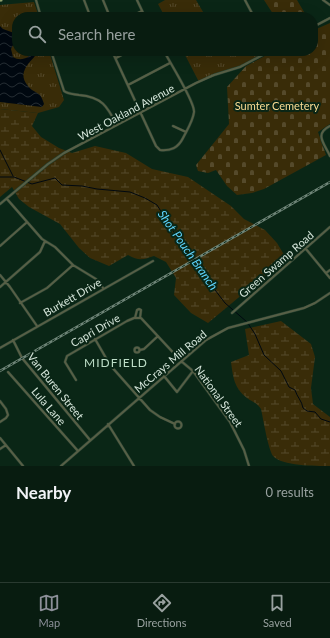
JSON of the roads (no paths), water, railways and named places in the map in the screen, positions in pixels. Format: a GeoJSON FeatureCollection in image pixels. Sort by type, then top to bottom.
{"type":"FeatureCollection","features":[{"type":"Feature","properties":{"kind":"street"},"geometry":{"type":"LineString","coordinates":[[36,0],[40,12]]}},
{"type":"Feature","properties":{"kind":"street"},"geometry":{"type":"LineString","coordinates":[[84,0],[89,12]]}},
{"type":"Feature","properties":{"kind":"street"},"geometry":{"type":"LineString","coordinates":[[102,0],[108,12]]}},
{"type":"Feature","properties":{"kind":"street"},"geometry":{"type":"LineString","coordinates":[[137,0],[142,11]]}},
{"type":"Feature","properties":{"kind":"street"},"geometry":{"type":"LineString","coordinates":[[245,0],[251,12]]}},
{"type":"Feature","properties":{"kind":"street"},"geometry":{"type":"LineString","coordinates":[[322,0],[330,5]]}},
{"type":"Feature","properties":{"kind":"street"},"geometry":{"type":"LineString","coordinates":[[318,24],[330,18]]}},
{"type":"Feature","properties":{"kind":"street"},"geometry":{"type":"LineString","coordinates":[[53,56],[64,91],[68,94],[90,96],[102,103],[108,109],[117,126]]}},
{"type":"Feature","properties":{"kind":"street"},"geometry":{"type":"LineString","coordinates":[[120,56],[116,58],[156,146],[160,150],[165,151],[176,148],[180,144],[192,120],[194,109],[166,56]]}},
{"type":"Feature","properties":{"kind":"street","name":"West Oakland Avenue"},"geometry":{"type":"LineString","coordinates":[[0,204],[29,179],[57,158],[184,89],[208,78],[240,67],[261,56]]}},
{"type":"Feature","properties":{"kind":"street"},"geometry":{"type":"LineString","coordinates":[[128,85],[170,63]]}},
{"type":"Feature","properties":{"kind":"street"},"geometry":{"type":"LineString","coordinates":[[173,126],[186,132]]}},
{"type":"Feature","properties":{"kind":"street"},"geometry":{"type":"LineString","coordinates":[[330,126],[321,133],[322,140],[330,156]]}},
{"type":"Feature","properties":{"kind":"street"},"geometry":{"type":"LineString","coordinates":[[6,199],[45,241],[56,248],[73,265],[98,281],[103,288]]}},
{"type":"Feature","properties":{"kind":"street"},"geometry":{"type":"LineString","coordinates":[[0,246],[27,223]]}},
{"type":"Feature","properties":{"kind":"street","name":"Green Swamp Road"},"geometry":{"type":"LineString","coordinates":[[234,312],[330,227]]}},
{"type":"Feature","properties":{"kind":"street"},"geometry":{"type":"LineString","coordinates":[[0,287],[40,252],[45,241]]}},
{"type":"Feature","properties":{"kind":"street"},"geometry":{"type":"LineString","coordinates":[[306,248],[330,278]]}},
{"type":"Feature","properties":{"kind":"street","name":"Burkett Drive"},"geometry":{"type":"LineString","coordinates":[[1,346],[153,261]]}},
{"type":"Feature","properties":{"kind":"street"},"geometry":{"type":"LineString","coordinates":[[20,303],[46,288],[73,265]]}},
{"type":"Feature","properties":{"kind":"street"},"geometry":{"type":"LineString","coordinates":[[326,273],[330,270]]}},
{"type":"Feature","properties":{"kind":"street"},"geometry":{"type":"LineString","coordinates":[[0,275],[36,326]]}},
{"type":"Feature","properties":{"kind":"street","name":"McCrays Mill Road"},"geometry":{"type":"LineString","coordinates":[[61,466],[210,337],[228,328],[304,308],[330,293]]}},
{"type":"Feature","properties":{"kind":"street","name":"Capri Drive"},"geometry":{"type":"LineString","coordinates":[[76,380],[65,362],[65,359],[69,354],[127,321],[140,318],[141,310],[137,310],[135,318]]}},
{"type":"Feature","properties":{"kind":"street"},"geometry":{"type":"LineString","coordinates":[[140,318],[147,323],[181,361]]}},
{"type":"Feature","properties":{"kind":"street"},"geometry":{"type":"LineString","coordinates":[[140,350],[144,349],[158,336]]}},
{"type":"Feature","properties":{"kind":"street"},"geometry":{"type":"LineString","coordinates":[[95,339],[110,365],[139,398],[156,414],[175,424]]}},
{"type":"Feature","properties":{"kind":"street","name":"Van Buren Street"},"geometry":{"type":"LineString","coordinates":[[13,340],[22,358],[90,440]]}},
{"type":"Feature","properties":{"kind":"street","name":"National Street"},"geometry":{"type":"LineString","coordinates":[[181,361],[192,371],[231,424],[244,450],[249,466]]}},
{"type":"Feature","properties":{"kind":"street"},"geometry":{"type":"LineString","coordinates":[[164,376],[177,392],[192,371]]}},
{"type":"Feature","properties":{"kind":"street","name":"Lula Lane"},"geometry":{"type":"LineString","coordinates":[[8,372],[78,451]]}},
{"type":"Feature","properties":{"kind":"street"},"geometry":{"type":"LineString","coordinates":[[0,401],[6,409],[8,415],[0,422]]}},
{"type":"Feature","properties":{"kind":"street"},"geometry":{"type":"LineString","coordinates":[[108,424],[134,466]]}},
{"type":"Feature","properties":{"kind":"street"},"geometry":{"type":"LineString","coordinates":[[0,438],[23,466]]}},
{"type":"Feature","properties":{"kind":"street"},"geometry":{"type":"LineString","coordinates":[[0,449],[6,445]]}},
{"type":"Feature","properties":{"kind":"water"},"geometry":{"type":"Polygon","coordinates":[[[0,26],[3,29],[12,32],[11,49],[13,57],[22,59],[35,56],[26,67],[23,75],[30,88],[41,96],[44,104],[42,107],[0,102],[0,26]]]}},
{"type":"Feature","properties":{"kind":"waterway","name":"Shot Pouch Branch"},"geometry":{"type":"LineString","coordinates":[[0,150],[13,176]]}},
{"type":"Feature","properties":{"kind":"waterway","name":"Shot Pouch Branch"},"geometry":{"type":"LineString","coordinates":[[0,177],[14,177],[32,184],[55,178],[62,185],[130,192],[157,205],[189,256],[225,303],[247,322],[255,334],[264,355],[281,371],[289,387],[295,390],[303,408],[307,411],[315,412],[321,419],[330,422]]}},
{"type":"Feature","properties":{"kind":"railway"},"geometry":{"type":"LineString","coordinates":[[0,371],[330,182]]}},
{"type":"Feature","properties":{"kind":"district","name":"MIDFIELD"},"geometry":{"type":"Point","coordinates":[116,362]}},
{"type":"Feature","properties":{"kind":"park label","name":"Sumter Cemetery"},"geometry":{"type":"Point","coordinates":[277,105]}}]}
